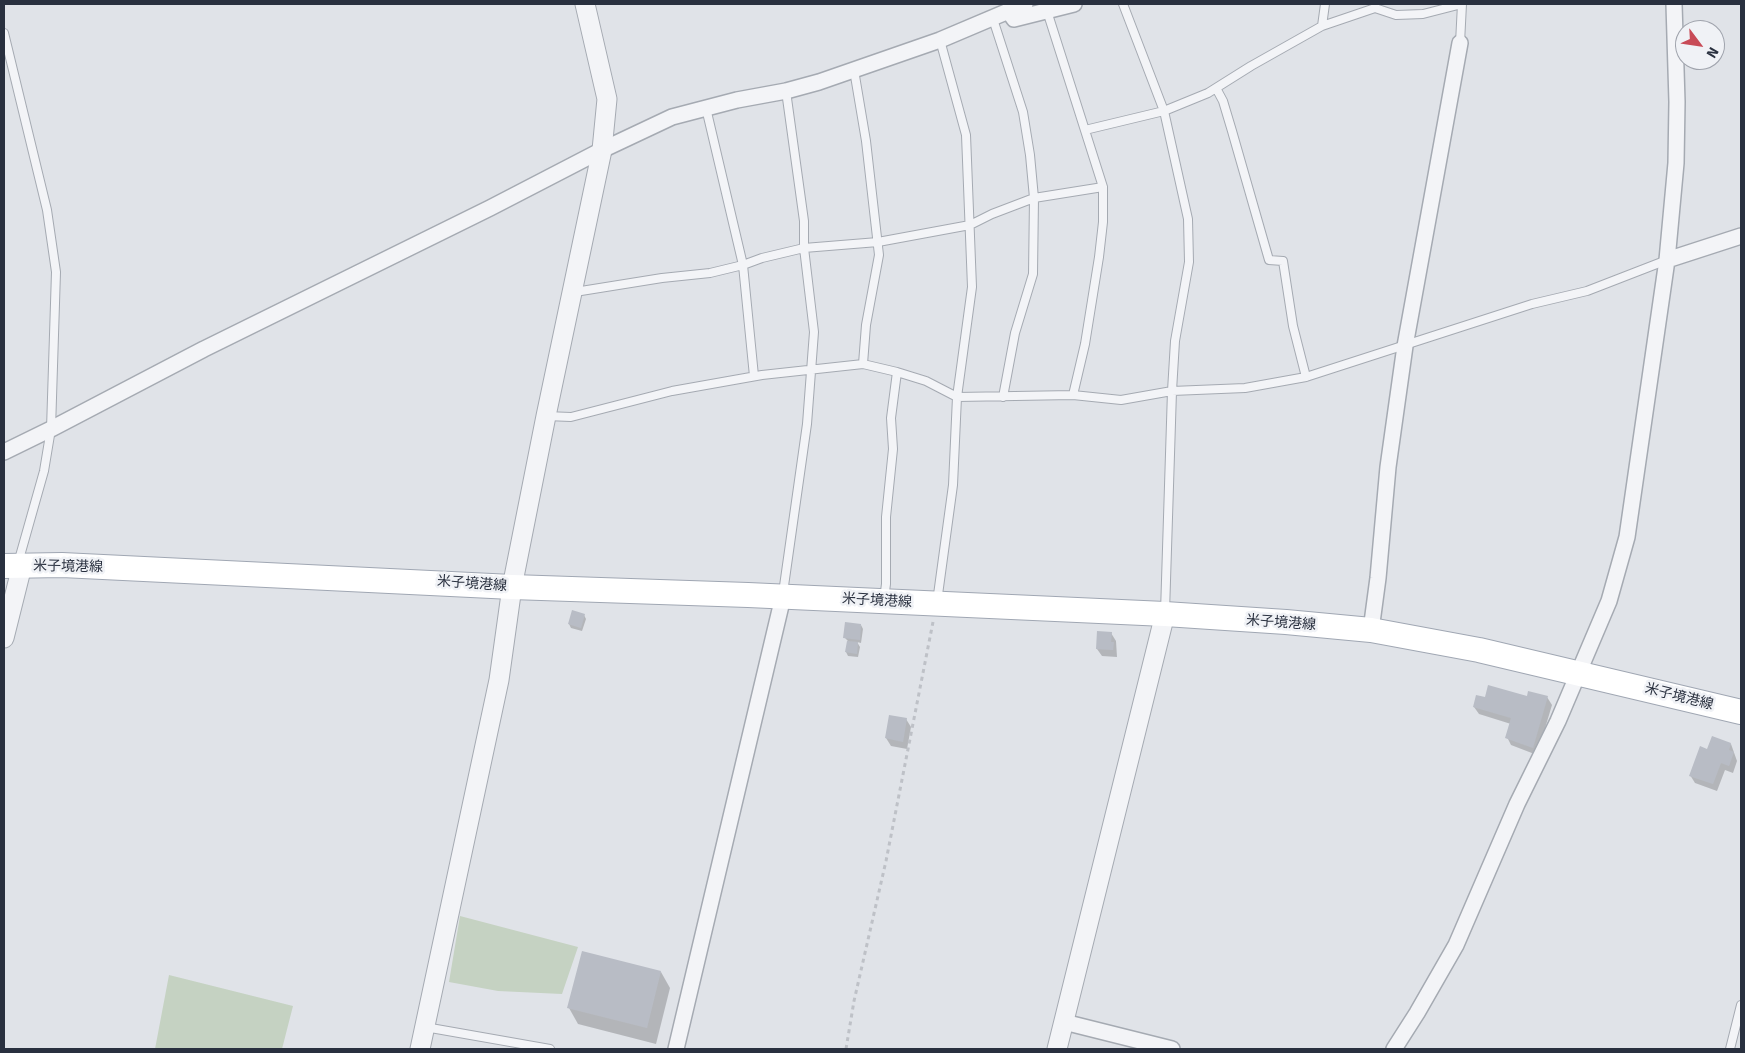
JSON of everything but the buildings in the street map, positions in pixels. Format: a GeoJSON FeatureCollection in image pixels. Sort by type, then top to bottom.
{"type":"FeatureCollection","features":[{"type":"Feature","properties":{"kind":"main road","name":"米子境港線"},"geometry":{"type":"LineString","coordinates":[[14,566],[62,565],[512,587],[1165,614],[1371,630],[1479,650],[1741,712]]}},
{"type":"Feature","properties":{"kind":"street"},"geometry":{"type":"LineString","coordinates":[[420,1049],[499,680],[512,587],[602,150],[607,100],[585,4]]}},
{"type":"Feature","properties":{"kind":"street"},"geometry":{"type":"LineString","coordinates":[[4,452],[204,349],[602,150],[672,117],[819,82],[940,40],[1025,4]]}},
{"type":"Feature","properties":{"kind":"street"},"geometry":{"type":"LineString","coordinates":[[1009,12],[1014,19],[1074,4]]}},
{"type":"Feature","properties":{"kind":"street"},"geometry":{"type":"LineString","coordinates":[[1394,1049],[1456,945],[1517,804],[1558,721],[1609,601],[1627,537],[1667,260],[1676,162],[1678,102],[1674,4]]}},
{"type":"Feature","properties":{"kind":"street"},"geometry":{"type":"LineString","coordinates":[[1371,630],[1378,578],[1388,466],[1405,346],[1460,43]]}},
{"type":"Feature","properties":{"kind":"street"},"geometry":{"type":"LineString","coordinates":[[1667,260],[1741,236]]}},
{"type":"Feature","properties":{"kind":"street"},"geometry":{"type":"LineString","coordinates":[[4,638],[14,566]]}},
{"type":"Feature","properties":{"kind":"street"},"geometry":{"type":"LineString","coordinates":[[676,1049],[783,597]]}},
{"type":"Feature","properties":{"kind":"street"},"geometry":{"type":"LineString","coordinates":[[1057,1049],[1165,614]]}},
{"type":"Feature","properties":{"kind":"street"},"geometry":{"type":"LineString","coordinates":[[1064,1022],[1172,1049]]}},
{"type":"Feature","properties":{"kind":"lane"},"geometry":{"type":"LineString","coordinates":[[1122,4],[1164,111],[1188,218],[1189,262],[1175,341],[1172,391],[1165,614]]}},
{"type":"Feature","properties":{"kind":"lane"},"geometry":{"type":"LineString","coordinates":[[1322,26],[1325,4]]}},
{"type":"Feature","properties":{"kind":"lane"},"geometry":{"type":"LineString","coordinates":[[1085,130],[1164,111],[1208,93],[1322,26],[1374,8],[1396,15],[1423,14],[1462,4],[1460,43]]}},
{"type":"Feature","properties":{"kind":"lane"},"geometry":{"type":"LineString","coordinates":[[1047,11],[1103,187],[1103,222],[1099,257],[1073,395]]}},
{"type":"Feature","properties":{"kind":"lane"},"geometry":{"type":"LineString","coordinates":[[993,19],[1023,112],[1034,198],[1032,274],[1015,333],[1003,397]]}},
{"type":"Feature","properties":{"kind":"lane"},"geometry":{"type":"LineString","coordinates":[[4,33],[48,210],[56,272],[51,429],[44,471],[14,566]]}},
{"type":"Feature","properties":{"kind":"lane"},"geometry":{"type":"LineString","coordinates":[[936,604],[953,485],[957,397],[972,287],[966,135],[940,40]]}},
{"type":"Feature","properties":{"kind":"lane"},"geometry":{"type":"LineString","coordinates":[[854,70],[866,142],[879,255],[866,325],[863,364]]}},
{"type":"Feature","properties":{"kind":"lane"},"geometry":{"type":"LineString","coordinates":[[1216,88],[1232,131],[1269,260],[1283,261],[1293,326],[1306,377]]}},
{"type":"Feature","properties":{"kind":"lane"},"geometry":{"type":"LineString","coordinates":[[783,597],[807,424],[814,332],[804,248],[804,221],[786,91]]}},
{"type":"Feature","properties":{"kind":"lane"},"geometry":{"type":"LineString","coordinates":[[706,108],[743,265],[754,376]]}},
{"type":"Feature","properties":{"kind":"lane"},"geometry":{"type":"LineString","coordinates":[[573,290],[581,291],[662,278],[710,273],[804,248],[878,242],[970,225],[992,214],[1034,198],[1103,187]]}},
{"type":"Feature","properties":{"kind":"lane"},"geometry":{"type":"LineString","coordinates":[[546,416],[571,417],[672,391],[754,376],[863,364],[926,381],[957,397],[1073,395],[1121,400],[1172,391],[1245,388],[1306,377],[1532,304],[1587,291],[1667,260]]}},
{"type":"Feature","properties":{"kind":"lane"},"geometry":{"type":"LineString","coordinates":[[884,602],[886,584],[886,517],[894,449],[891,418],[897,372]]}},
{"type":"Feature","properties":{"kind":"lane"},"geometry":{"type":"LineString","coordinates":[[1730,1049],[1741,1005]]}},
{"type":"Feature","properties":{"kind":"lane"},"geometry":{"type":"LineString","coordinates":[[425,1026],[550,1049]]}},
{"type":"Feature","properties":{"kind":"path"},"geometry":{"type":"LineString","coordinates":[[846,1049],[854,1001],[886,861],[936,604]]}},
{"type":"Feature","properties":{"kind":"green space"},"geometry":{"type":"Polygon","coordinates":[[[460,916],[578,947],[562,994],[498,991],[449,982],[460,916]]]}},
{"type":"Feature","properties":{"kind":"green space"},"geometry":{"type":"Polygon","coordinates":[[[169,975],[293,1006],[282,1049],[155,1049],[169,975]]]}}]}
